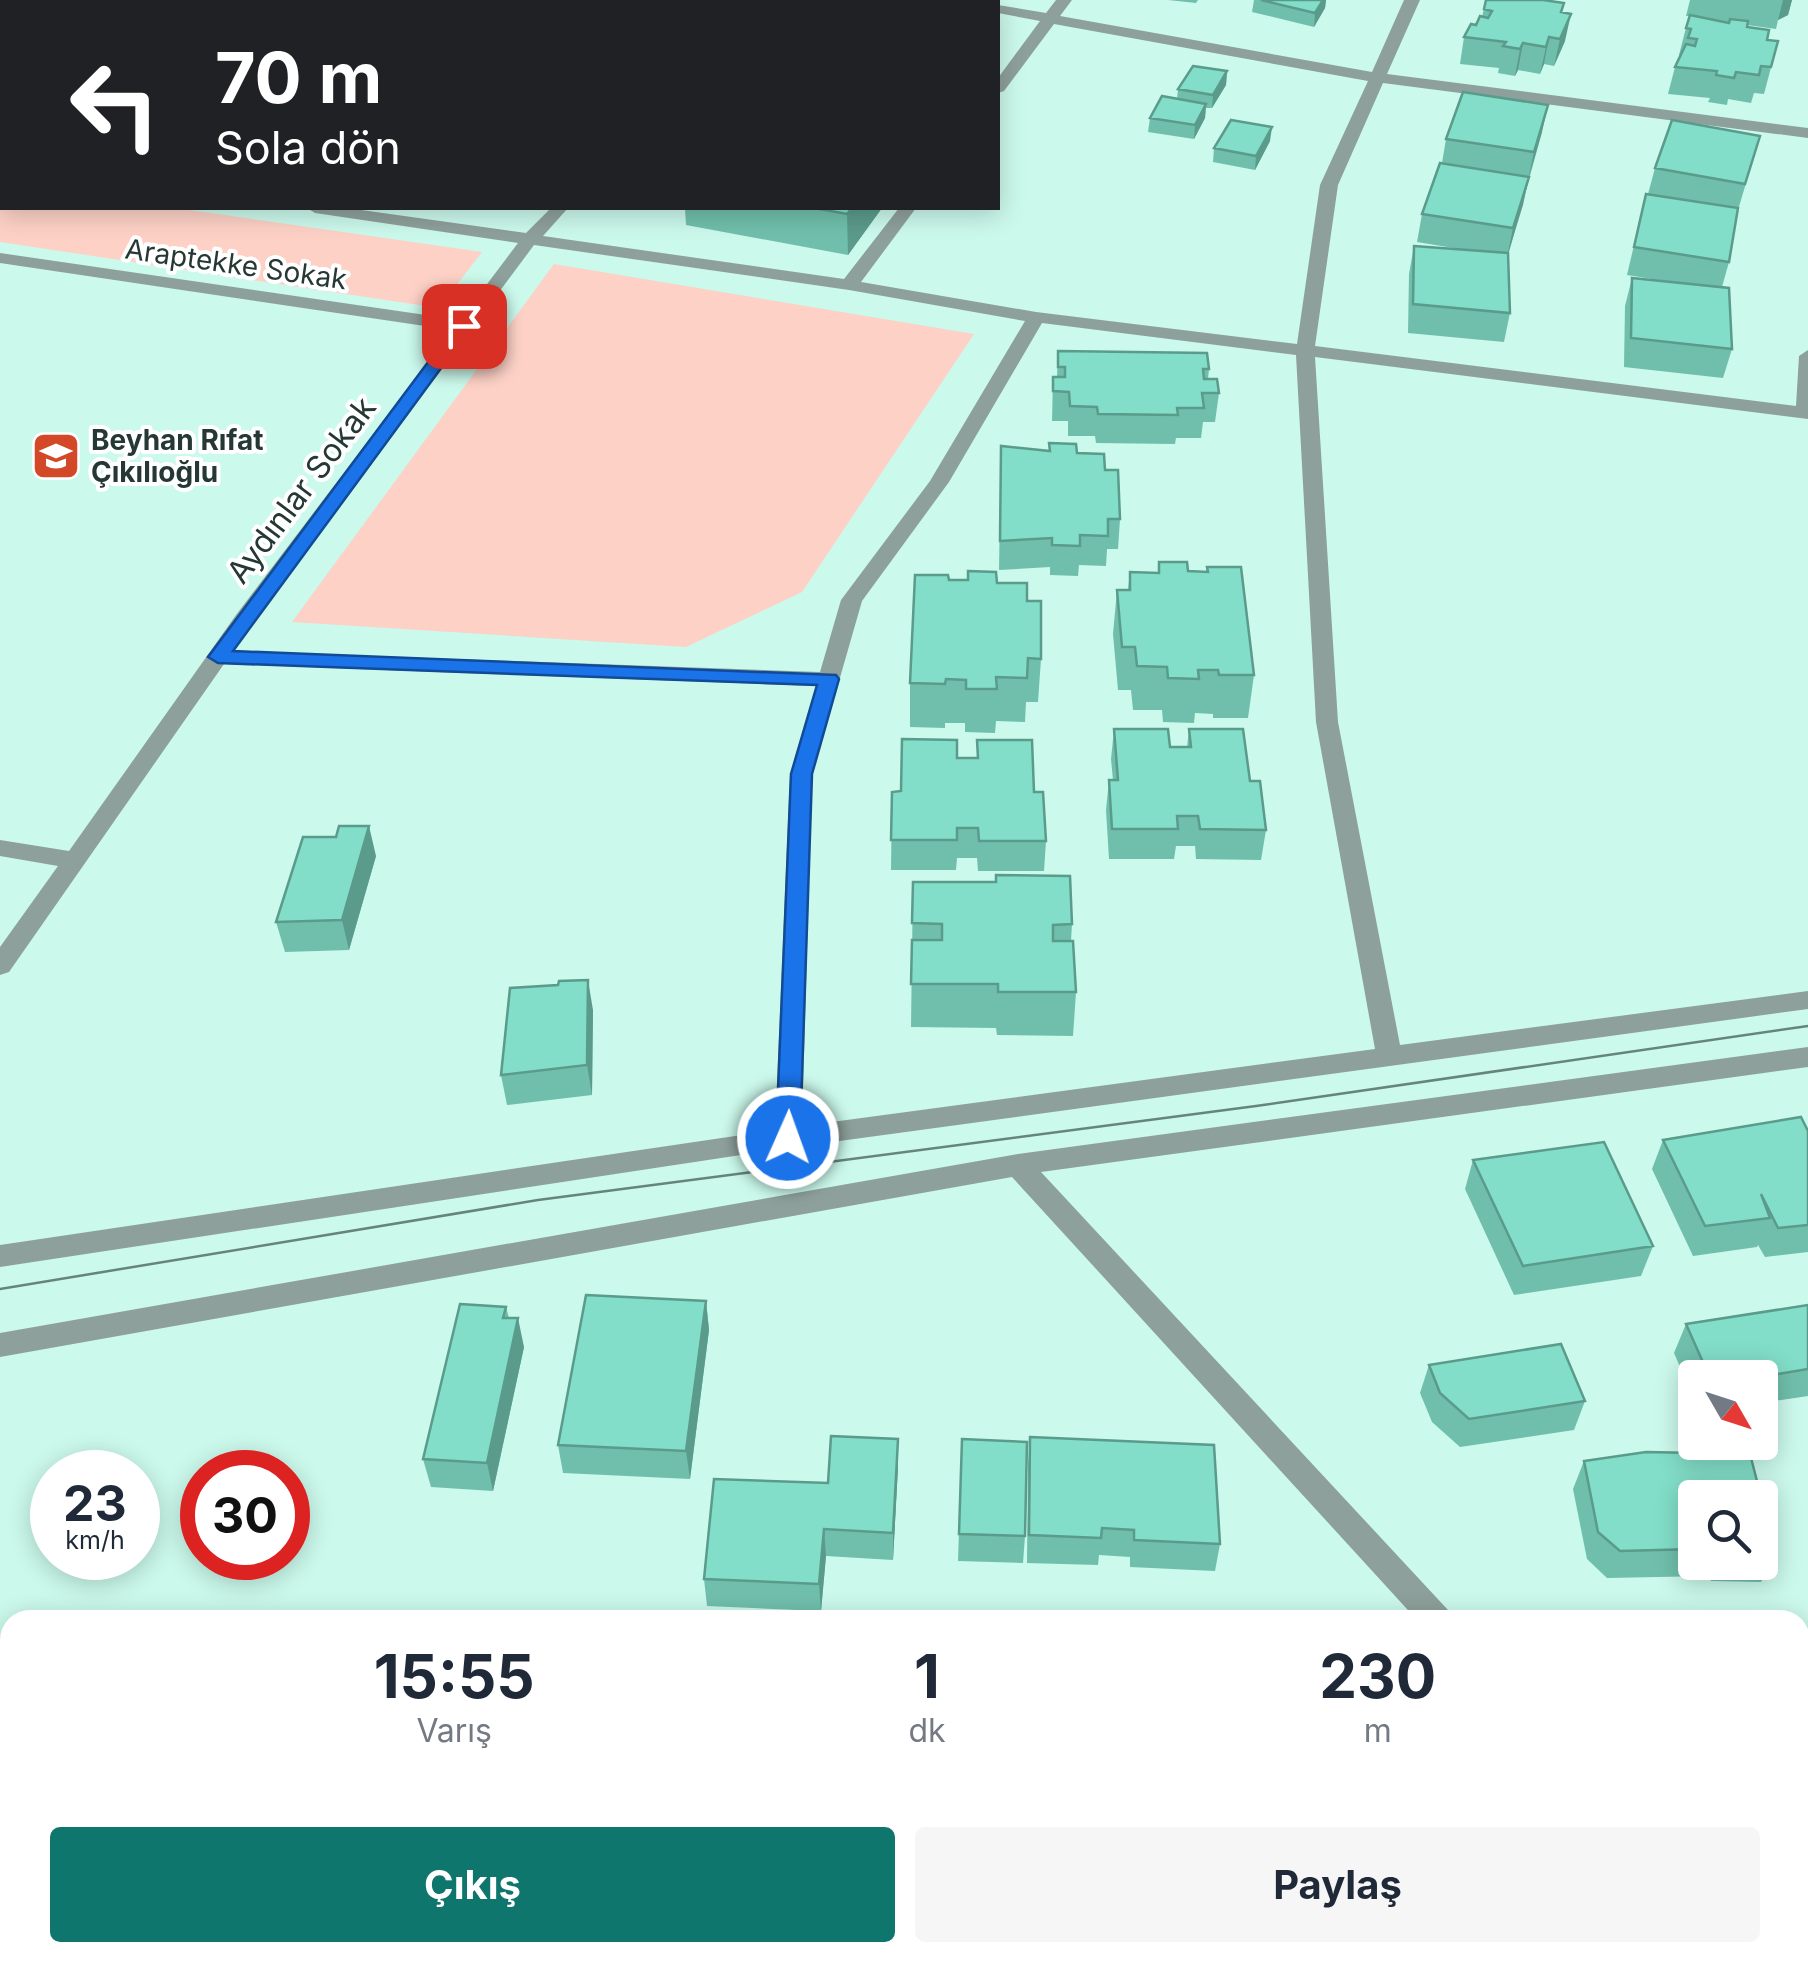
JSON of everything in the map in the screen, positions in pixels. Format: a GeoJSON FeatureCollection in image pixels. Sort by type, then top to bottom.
{"type":"FeatureCollection","features":[{"type":"Feature","properties":{"kind":"street"},"geometry":{"type":"LineString","coordinates":[[1000,85],[1064,0]]}},
{"type":"Feature","properties":{"kind":"street"},"geometry":{"type":"LineString","coordinates":[[1390,1059],[1328,722],[1305,354],[1329,185],[1412,0]]}},
{"type":"Feature","properties":{"kind":"street"},"geometry":{"type":"LineString","coordinates":[[1000,9],[1378,78],[1808,133]]}},
{"type":"Feature","properties":{"kind":"street"},"geometry":{"type":"LineString","coordinates":[[328,210],[849,286],[1036,318],[1808,413],[1803,400],[1808,356]]}},
{"type":"Feature","properties":{"kind":"street","name":"Aydınlar Sokak"},"geometry":{"type":"LineString","coordinates":[[0,966],[218,657],[528,240],[558,210]]}},
{"type":"Feature","properties":{"kind":"street"},"geometry":{"type":"LineString","coordinates":[[849,286],[906,210]]}},
{"type":"Feature","properties":{"kind":"street","name":"Araptekke Sokak"},"geometry":{"type":"LineString","coordinates":[[0,258],[464,326]]}},
{"type":"Feature","properties":{"kind":"street"},"geometry":{"type":"LineString","coordinates":[[788,1138],[802,774],[852,600],[939,482],[1036,318]]}},
{"type":"Feature","properties":{"kind":"street"},"geometry":{"type":"LineString","coordinates":[[218,657],[829,679]]}},
{"type":"Feature","properties":{"kind":"street"},"geometry":{"type":"LineString","coordinates":[[0,848],[75,860]]}},
{"type":"Feature","properties":{"kind":"street"},"geometry":{"type":"LineString","coordinates":[[0,1256],[788,1138],[1808,1000]]}},
{"type":"Feature","properties":{"kind":"street"},"geometry":{"type":"LineString","coordinates":[[0,1345],[1018,1164],[1808,1057]]}},
{"type":"Feature","properties":{"kind":"street"},"geometry":{"type":"LineString","coordinates":[[1018,1164],[1429,1610]]}},
{"type":"Feature","properties":{"kind":"shaded area"},"geometry":{"type":"Polygon","coordinates":[[[0,210],[189,210],[482,252],[439,308],[0,242],[0,210]]]}},
{"type":"Feature","properties":{"kind":"shaded area"},"geometry":{"type":"Polygon","coordinates":[[[554,264],[974,334],[802,592],[686,647],[292,622],[554,264]]]}},
{"type":"Feature","properties":{"kind":"building"},"geometry":{"type":"Polygon","coordinates":[[[1261,0],[1323,0],[1315,13],[1261,0]]]}},
{"type":"Feature","properties":{"kind":"building"},"geometry":{"type":"Polygon","coordinates":[[[1486,0],[1564,3],[1561,12],[1571,14],[1560,39],[1549,37],[1546,47],[1523,43],[1520,49],[1503,46],[1506,42],[1464,37],[1480,16],[1488,18],[1492,11],[1484,9],[1486,0]]]}},
{"type":"Feature","properties":{"kind":"building"},"geometry":{"type":"Polygon","coordinates":[[[1690,15],[1729,23],[1730,19],[1748,21],[1747,27],[1769,30],[1767,40],[1778,41],[1771,67],[1761,66],[1759,75],[1736,72],[1734,78],[1716,75],[1717,71],[1675,67],[1686,44],[1695,46],[1697,39],[1688,38],[1691,29],[1686,28],[1690,15]]]}},
{"type":"Feature","properties":{"kind":"building"},"geometry":{"type":"Polygon","coordinates":[[[1193,66],[1227,71],[1213,95],[1178,89],[1193,66]]]}},
{"type":"Feature","properties":{"kind":"building"},"geometry":{"type":"Polygon","coordinates":[[[1463,92],[1548,105],[1534,152],[1446,139],[1463,92]]]}},
{"type":"Feature","properties":{"kind":"building"},"geometry":{"type":"Polygon","coordinates":[[[1162,96],[1206,104],[1195,125],[1150,118],[1162,96]]]}},
{"type":"Feature","properties":{"kind":"building"},"geometry":{"type":"Polygon","coordinates":[[[1231,120],[1272,127],[1256,156],[1214,148],[1231,120]]]}},
{"type":"Feature","properties":{"kind":"building"},"geometry":{"type":"Polygon","coordinates":[[[1672,120],[1760,136],[1745,184],[1655,168],[1672,120]]]}},
{"type":"Feature","properties":{"kind":"building"},"geometry":{"type":"Polygon","coordinates":[[[1440,163],[1529,177],[1513,228],[1422,214],[1440,163]]]}},
{"type":"Feature","properties":{"kind":"building"},"geometry":{"type":"Polygon","coordinates":[[[1646,194],[1738,208],[1729,262],[1634,247],[1646,194]]]}},
{"type":"Feature","properties":{"kind":"building"},"geometry":{"type":"Polygon","coordinates":[[[1414,246],[1508,253],[1510,313],[1413,304],[1414,246]]]}},
{"type":"Feature","properties":{"kind":"building"},"geometry":{"type":"Polygon","coordinates":[[[1632,278],[1729,288],[1732,349],[1631,338],[1632,278]]]}},
{"type":"Feature","properties":{"kind":"building"},"geometry":{"type":"Polygon","coordinates":[[[1058,351],[1207,353],[1209,369],[1203,369],[1204,379],[1217,379],[1219,393],[1202,393],[1204,408],[1177,408],[1178,415],[1098,414],[1097,407],[1070,406],[1069,392],[1053,391],[1053,377],[1065,377],[1065,367],[1058,367],[1058,351]]]}},
{"type":"Feature","properties":{"kind":"building"},"geometry":{"type":"Polygon","coordinates":[[[1049,443],[1076,444],[1077,453],[1104,454],[1105,470],[1118,470],[1120,519],[1108,519],[1108,536],[1080,535],[1080,546],[1052,545],[1052,538],[1000,541],[1001,446],[1050,451],[1049,443]]]}},
{"type":"Feature","properties":{"kind":"building"},"geometry":{"type":"Polygon","coordinates":[[[1159,562],[1187,562],[1188,571],[1241,567],[1254,675],[1219,675],[1218,670],[1198,670],[1199,679],[1168,678],[1167,667],[1137,666],[1135,647],[1122,647],[1117,590],[1130,590],[1130,572],[1159,573],[1159,562]]]}},
{"type":"Feature","properties":{"kind":"building"},"geometry":{"type":"Polygon","coordinates":[[[968,571],[996,572],[997,583],[1027,583],[1027,601],[1041,601],[1041,659],[1028,658],[1027,678],[996,677],[997,689],[966,689],[966,680],[910,683],[915,575],[948,575],[949,580],[968,580],[968,571]]]}},
{"type":"Feature","properties":{"kind":"building"},"geometry":{"type":"Polygon","coordinates":[[[1114,729],[1168,729],[1170,747],[1191,747],[1189,729],[1243,729],[1250,781],[1260,781],[1266,830],[1200,829],[1198,816],[1177,816],[1178,829],[1112,829],[1109,780],[1118,780],[1114,729]]]}},
{"type":"Feature","properties":{"kind":"building"},"geometry":{"type":"Polygon","coordinates":[[[902,739],[957,740],[957,758],[978,758],[977,740],[1032,740],[1034,792],[1043,792],[1046,841],[979,841],[978,828],[957,828],[957,840],[891,840],[892,792],[901,791],[902,739]]]}},
{"type":"Feature","properties":{"kind":"building"},"geometry":{"type":"Polygon","coordinates":[[[339,826],[369,826],[342,920],[276,922],[303,837],[336,837],[339,826]]]}},
{"type":"Feature","properties":{"kind":"building"},"geometry":{"type":"Polygon","coordinates":[[[996,875],[1070,876],[1072,924],[1053,925],[1053,941],[1073,941],[1076,992],[998,992],[998,984],[911,984],[912,940],[942,940],[942,924],[912,923],[913,882],[996,882],[996,875]]]}},
{"type":"Feature","properties":{"kind":"building"},"geometry":{"type":"Polygon","coordinates":[[[588,980],[587,1065],[501,1075],[510,988],[588,980]]]}},
{"type":"Feature","properties":{"kind":"building"},"geometry":{"type":"Polygon","coordinates":[[[1801,1117],[1808,1131],[1808,1225],[1778,1228],[1761,1194],[1770,1218],[1705,1226],[1663,1140],[1801,1117]]]}},
{"type":"Feature","properties":{"kind":"building"},"geometry":{"type":"Polygon","coordinates":[[[1604,1142],[1653,1246],[1523,1266],[1473,1160],[1604,1142]]]}},
{"type":"Feature","properties":{"kind":"building"},"geometry":{"type":"Polygon","coordinates":[[[586,1295],[706,1301],[686,1451],[558,1445],[586,1295]]]}},
{"type":"Feature","properties":{"kind":"building"},"geometry":{"type":"Polygon","coordinates":[[[460,1304],[506,1307],[503,1318],[518,1318],[487,1463],[423,1459],[460,1304]]]}},
{"type":"Feature","properties":{"kind":"building"},"geometry":{"type":"Polygon","coordinates":[[[1808,1305],[1808,1369],[1778,1374],[1778,1360],[1702,1360],[1686,1324],[1808,1305]]]}},
{"type":"Feature","properties":{"kind":"building"},"geometry":{"type":"Polygon","coordinates":[[[1561,1344],[1585,1401],[1469,1419],[1440,1393],[1429,1365],[1561,1344]]]}},
{"type":"Feature","properties":{"kind":"building"},"geometry":{"type":"Polygon","coordinates":[[[831,1436],[898,1439],[893,1533],[824,1529],[819,1584],[704,1579],[714,1479],[828,1483],[831,1436]]]}},
{"type":"Feature","properties":{"kind":"building"},"geometry":{"type":"Polygon","coordinates":[[[1030,1437],[1214,1445],[1220,1544],[1134,1540],[1134,1530],[1102,1528],[1101,1538],[1029,1535],[1030,1437]]]}},
{"type":"Feature","properties":{"kind":"building"},"geometry":{"type":"Polygon","coordinates":[[[962,1439],[1027,1442],[1025,1536],[959,1534],[962,1439]]]}},
{"type":"Feature","properties":{"kind":"building"},"geometry":{"type":"Polygon","coordinates":[[[1646,1452],[1678,1453],[1678,1460],[1752,1460],[1757,1480],[1678,1480],[1678,1549],[1620,1551],[1598,1532],[1584,1461],[1646,1452]]]}},
{"type":"Feature","properties":{"kind":"tram line"},"geometry":{"type":"LineString","coordinates":[[0,1289],[538,1200],[1256,1106],[1808,1026]]}},
{"type":"Feature","properties":{"kind":"place","name":"Beyhan Rıfat Çıkılıoğlu"},"geometry":{"type":"Point","coordinates":[56,456]}},
{"type":"Feature","properties":{"kind":"route"},"geometry":{"type":"LineString","coordinates":[[464,326],[218,657],[829,679],[802,774],[788,1138]]}}]}
